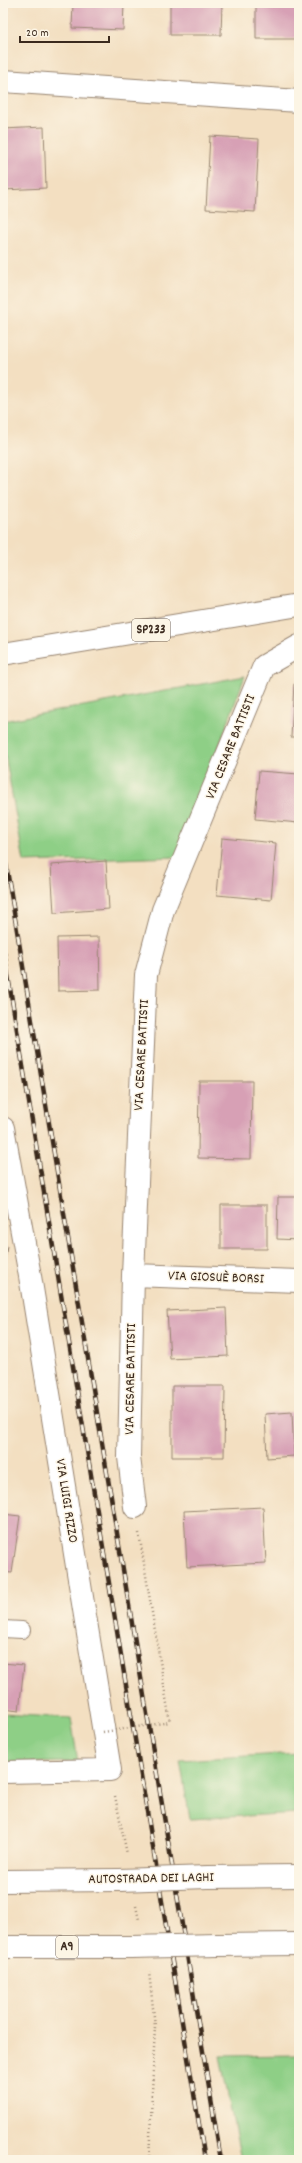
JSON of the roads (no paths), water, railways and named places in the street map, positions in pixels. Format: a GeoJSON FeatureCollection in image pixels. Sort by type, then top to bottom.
{"type":"FeatureCollection","features":[{"type":"Feature","properties":{"kind":"main road"},"geometry":{"type":"LineString","coordinates":[[3,81],[299,101]]}},
{"type":"Feature","properties":{"kind":"main road","name":"SP233"},"geometry":{"type":"LineString","coordinates":[[3,654],[299,605]]}},
{"type":"Feature","properties":{"kind":"main road","name":"VIA CESARE BATTISTI"},"geometry":{"type":"LineString","coordinates":[[135,1507],[129,1457],[132,1275],[146,975],[163,910],[264,666],[299,646]]}},
{"type":"Feature","properties":{"kind":"main road","name":"VIA LUIGI RIZZO"},"geometry":{"type":"LineString","coordinates":[[3,1128],[30,1276],[110,1770],[3,1772]]}},
{"type":"Feature","properties":{"kind":"main road","name":"VIA GIOSUÈ BORSI"},"geometry":{"type":"LineString","coordinates":[[132,1275],[299,1281]]}},
{"type":"Feature","properties":{"kind":"main road","name":"AUTOSTRADA DEI LAGHI"},"geometry":{"type":"LineString","coordinates":[[3,1881],[299,1876]]}},
{"type":"Feature","properties":{"kind":"main road","name":"A9"},"geometry":{"type":"LineString","coordinates":[[3,1948],[299,1944]]}},
{"type":"Feature","properties":{"kind":"lane"},"geometry":{"type":"LineString","coordinates":[[3,1629],[22,1630]]}},
{"type":"Feature","properties":{"kind":"railway"},"geometry":{"type":"LineString","coordinates":[[3,846],[221,2160]]}},
{"type":"Feature","properties":{"kind":"railway"},"geometry":{"type":"LineString","coordinates":[[3,946],[205,2160]]}}]}
